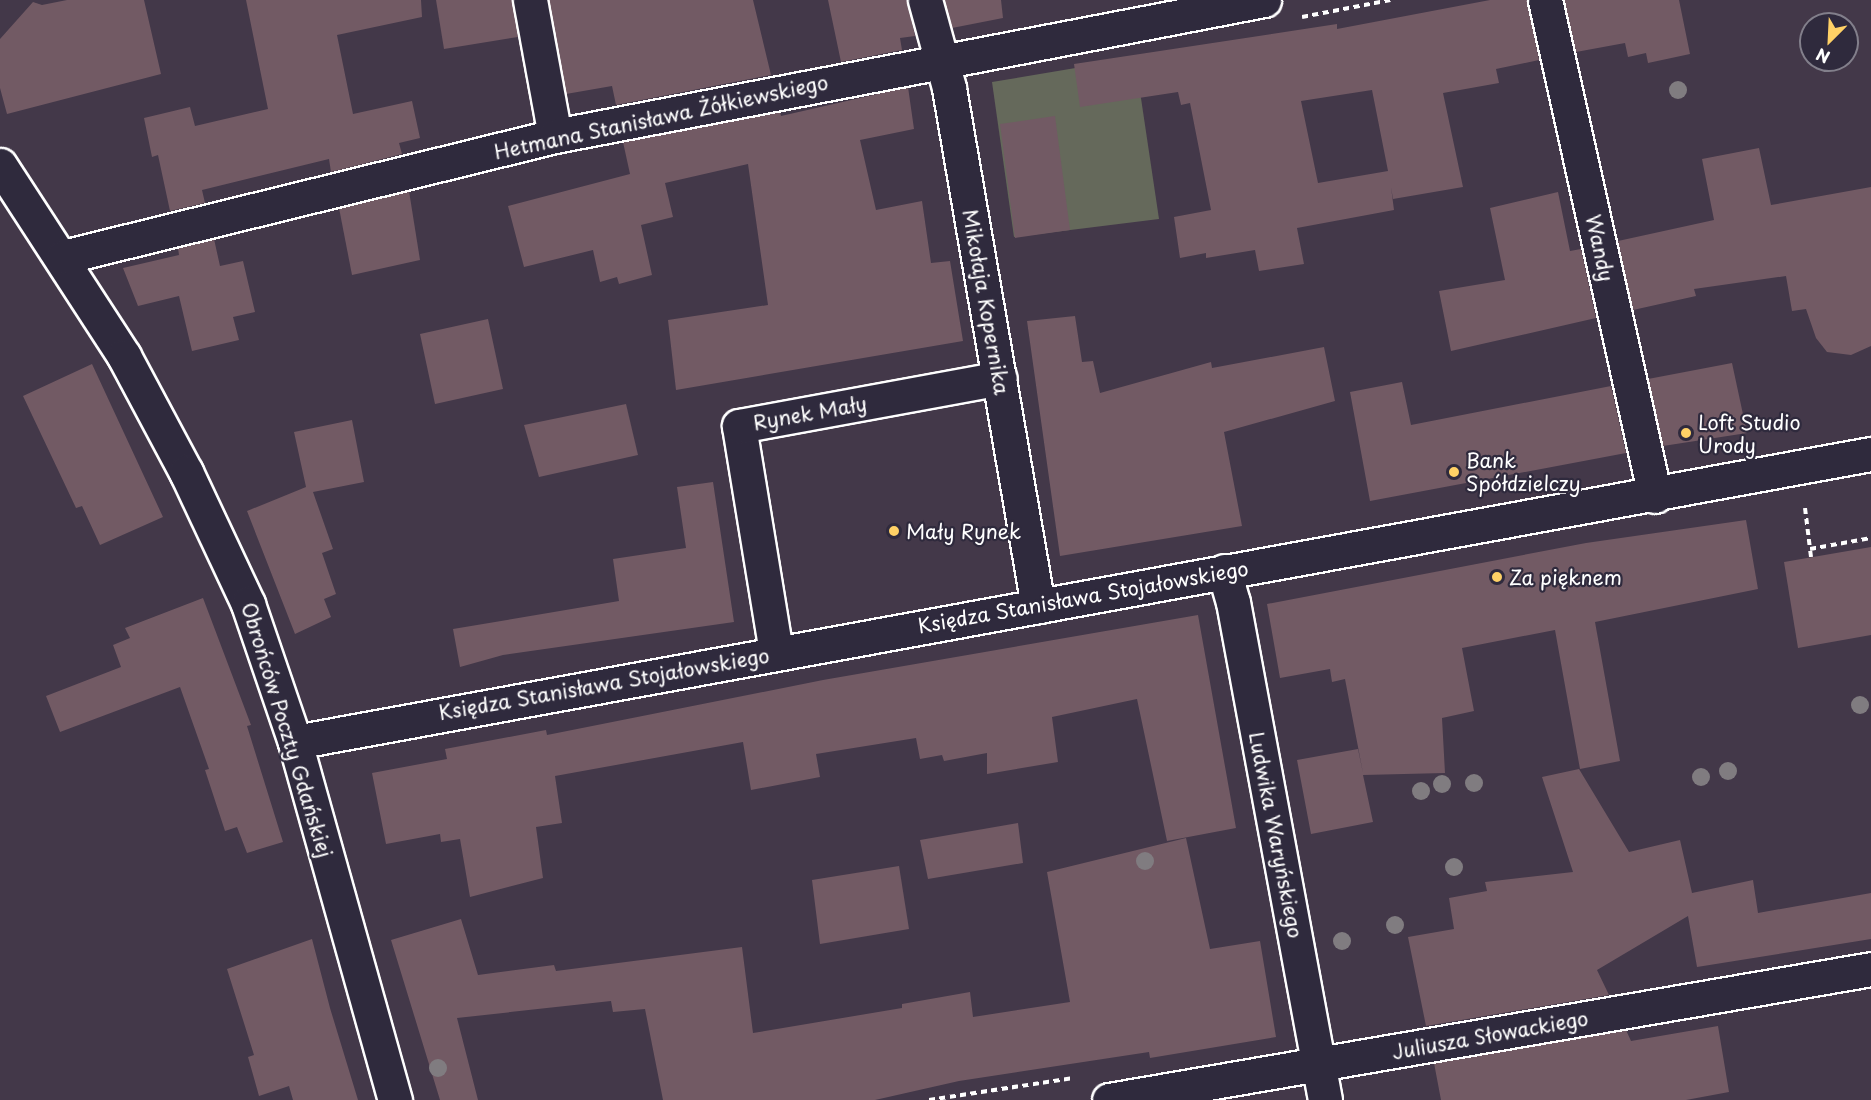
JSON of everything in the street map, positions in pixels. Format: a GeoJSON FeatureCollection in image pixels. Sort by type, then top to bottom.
{"type":"FeatureCollection","features":[{"type":"Feature","properties":{"kind":"street"},"geometry":{"type":"LineString","coordinates":[[530,0],[555,136]]}},
{"type":"Feature","properties":{"kind":"street","name":"Mikołaja Kopernika"},"geometry":{"type":"LineString","coordinates":[[925,0],[943,60],[1038,606]]}},
{"type":"Feature","properties":{"kind":"street","name":"Hetmana Stanisława Żółkiewskiego"},"geometry":{"type":"LineString","coordinates":[[63,257],[555,136],[1264,0]]}},
{"type":"Feature","properties":{"kind":"street","name":"Wandy"},"geometry":{"type":"LineString","coordinates":[[1545,0],[1655,496]]}},
{"type":"Feature","properties":{"kind":"street","name":"Obrońców Poczty Gdańskiej"},"geometry":{"type":"LineString","coordinates":[[0,165],[63,257],[124,356],[186,472],[248,604],[295,742],[395,1100]]}},
{"type":"Feature","properties":{"kind":"street","name":"Rynek Mały"},"geometry":{"type":"LineString","coordinates":[[776,652],[739,426],[1000,378]]}},
{"type":"Feature","properties":{"kind":"street","name":"Księdza Stanisława Stojałowskiego"},"geometry":{"type":"LineString","coordinates":[[295,742],[776,652],[1655,496],[1871,454]]}},
{"type":"Feature","properties":{"kind":"street","name":"Ludwika Waryńskiego"},"geometry":{"type":"LineString","coordinates":[[1224,571],[1233,602],[1325,1100]]}},
{"type":"Feature","properties":{"kind":"street","name":"Juliusza Słowackiego"},"geometry":{"type":"LineString","coordinates":[[1109,1100],[1871,969]]}},
{"type":"Feature","properties":{"kind":"path"},"geometry":{"type":"LineString","coordinates":[[1298,18],[1390,0]]}},
{"type":"Feature","properties":{"kind":"path"},"geometry":{"type":"LineString","coordinates":[[1807,525],[1811,557]]}},
{"type":"Feature","properties":{"kind":"path"},"geometry":{"type":"LineString","coordinates":[[1810,549],[1871,538]]}},
{"type":"Feature","properties":{"kind":"path"},"geometry":{"type":"LineString","coordinates":[[929,1100],[1085,1076]]}},
{"type":"Feature","properties":{"kind":"green space"},"geometry":{"type":"Polygon","coordinates":[[[1135,58],[1159,219],[1014,237],[992,82],[1135,58]]]}},
{"type":"Feature","properties":{"kind":"building"},"geometry":{"type":"Polygon","coordinates":[[[67,0],[144,0],[161,74],[7,114],[0,88],[0,39],[33,2],[42,5],[67,0]]]}},
{"type":"Feature","properties":{"kind":"building"},"geometry":{"type":"Polygon","coordinates":[[[246,0],[421,0],[422,17],[337,35],[353,114],[412,101],[420,138],[399,143],[402,154],[331,172],[329,159],[202,190],[205,203],[170,211],[158,155],[152,157],[144,118],[190,107],[195,126],[268,109],[246,0]]]}},
{"type":"Feature","properties":{"kind":"building"},"geometry":{"type":"Polygon","coordinates":[[[436,0],[512,0],[518,37],[444,49],[436,0]]]}},
{"type":"Feature","properties":{"kind":"building"},"geometry":{"type":"Polygon","coordinates":[[[549,0],[753,0],[771,75],[616,105],[612,86],[566,94],[549,0]]]}},
{"type":"Feature","properties":{"kind":"building"},"geometry":{"type":"Polygon","coordinates":[[[828,0],[907,0],[915,36],[900,38],[902,50],[841,62],[828,0]]]}},
{"type":"Feature","properties":{"kind":"building"},"geometry":{"type":"Polygon","coordinates":[[[944,0],[1001,0],[1003,18],[952,28],[944,0]]]}},
{"type":"Feature","properties":{"kind":"building"},"geometry":{"type":"Polygon","coordinates":[[[1490,0],[1527,0],[1539,60],[1496,69],[1499,83],[1443,93],[1463,187],[1393,199],[1391,187],[1394,210],[1297,228],[1304,264],[1259,271],[1255,250],[1206,258],[1206,253],[1180,258],[1174,217],[1211,210],[1190,103],[1181,105],[1178,92],[1080,107],[1074,64],[1337,24],[1337,29],[1490,0]],[[1372,90],[1301,101],[1318,183],[1388,171],[1372,90]]]}},
{"type":"Feature","properties":{"kind":"building"},"geometry":{"type":"Polygon","coordinates":[[[1564,0],[1679,0],[1690,54],[1648,63],[1646,53],[1628,57],[1625,43],[1576,52],[1564,0]]]}},
{"type":"Feature","properties":{"kind":"building"},"geometry":{"type":"Polygon","coordinates":[[[908,87],[914,129],[860,140],[876,210],[922,201],[931,263],[950,261],[963,341],[676,390],[668,320],[768,305],[748,164],[665,183],[673,217],[641,225],[652,275],[619,284],[617,277],[600,282],[593,250],[524,267],[508,206],[630,174],[623,142],[780,112],[781,116],[908,87]]]}},
{"type":"Feature","properties":{"kind":"building"},"geometry":{"type":"Polygon","coordinates":[[[1055,116],[1070,230],[1015,238],[1000,124],[1055,116]]]}},
{"type":"Feature","properties":{"kind":"building"},"geometry":{"type":"Polygon","coordinates":[[[1759,148],[1771,205],[1871,187],[1871,346],[1851,355],[1827,352],[1816,338],[1806,309],[1792,311],[1786,276],[1694,289],[1696,296],[1633,310],[1618,241],[1714,220],[1702,159],[1759,148]]]}},
{"type":"Feature","properties":{"kind":"building"},"geometry":{"type":"Polygon","coordinates":[[[409,191],[420,260],[352,275],[339,208],[409,191]]]}},
{"type":"Feature","properties":{"kind":"building"},"geometry":{"type":"Polygon","coordinates":[[[1558,192],[1570,251],[1581,249],[1596,318],[1451,351],[1439,291],[1505,280],[1490,208],[1558,192]]]}},
{"type":"Feature","properties":{"kind":"building"},"geometry":{"type":"Polygon","coordinates":[[[214,239],[220,266],[243,261],[255,312],[233,317],[239,340],[192,351],[179,296],[138,306],[123,268],[179,255],[178,248],[214,239]]]}},
{"type":"Feature","properties":{"kind":"building"},"geometry":{"type":"Polygon","coordinates":[[[1075,316],[1082,362],[1093,361],[1100,393],[1211,362],[1212,368],[1324,347],[1335,401],[1224,432],[1242,526],[1060,556],[1027,321],[1075,316]]]}},
{"type":"Feature","properties":{"kind":"building"},"geometry":{"type":"Polygon","coordinates":[[[488,319],[503,389],[435,404],[420,334],[488,319]]]}},
{"type":"Feature","properties":{"kind":"building"},"geometry":{"type":"Polygon","coordinates":[[[1732,363],[1747,433],[1663,446],[1648,379],[1732,363]]]}},
{"type":"Feature","properties":{"kind":"building"},"geometry":{"type":"Polygon","coordinates":[[[92,364],[163,517],[100,545],[82,506],[76,508],[23,396],[92,364]]]}},
{"type":"Feature","properties":{"kind":"building"},"geometry":{"type":"Polygon","coordinates":[[[1402,382],[1411,425],[1611,386],[1626,453],[1370,501],[1350,392],[1402,382]]]}},
{"type":"Feature","properties":{"kind":"building"},"geometry":{"type":"Polygon","coordinates":[[[626,404],[638,455],[539,477],[524,425],[626,404]]]}},
{"type":"Feature","properties":{"kind":"building"},"geometry":{"type":"Polygon","coordinates":[[[352,420],[364,482],[313,492],[333,549],[322,553],[336,594],[324,599],[331,617],[295,634],[247,511],[306,487],[294,432],[352,420]]]}},
{"type":"Feature","properties":{"kind":"building"},"geometry":{"type":"Polygon","coordinates":[[[713,482],[734,622],[503,655],[460,667],[453,629],[619,601],[613,559],[686,548],[677,487],[713,482]]]}},
{"type":"Feature","properties":{"kind":"building"},"geometry":{"type":"Polygon","coordinates":[[[1746,520],[1758,589],[1595,622],[1620,761],[1580,769],[1555,630],[1462,648],[1474,711],[1442,718],[1445,773],[1363,775],[1373,822],[1311,834],[1297,760],[1358,749],[1363,773],[1345,679],[1332,682],[1330,669],[1280,678],[1267,604],[1586,543],[1746,520]]]}},
{"type":"Feature","properties":{"kind":"building"},"geometry":{"type":"Polygon","coordinates":[[[1871,547],[1871,635],[1798,648],[1784,562],[1871,547]]]}},
{"type":"Feature","properties":{"kind":"building"},"geometry":{"type":"Polygon","coordinates":[[[203,598],[251,725],[247,726],[283,842],[247,853],[237,827],[225,831],[205,770],[209,769],[180,687],[60,732],[46,696],[121,667],[113,645],[130,638],[125,628],[203,598]]]}},
{"type":"Feature","properties":{"kind":"building"},"geometry":{"type":"Polygon","coordinates":[[[1198,615],[1236,828],[1167,841],[1137,699],[1052,717],[1058,762],[987,774],[987,753],[944,761],[942,755],[920,759],[916,738],[816,754],[820,777],[751,790],[743,742],[555,776],[562,823],[536,827],[543,878],[470,897],[460,839],[441,842],[440,834],[386,844],[372,773],[447,759],[445,749],[546,730],[547,735],[823,680],[1198,615]]]}},
{"type":"Feature","properties":{"kind":"building"},"geometry":{"type":"Polygon","coordinates":[[[1579,769],[1629,852],[1680,840],[1692,893],[1753,880],[1758,913],[1871,893],[1871,939],[1697,967],[1688,916],[1597,970],[1609,995],[1426,1026],[1408,937],[1454,929],[1449,898],[1487,891],[1485,882],[1573,872],[1542,777],[1579,769]]]}},
{"type":"Feature","properties":{"kind":"building"},"geometry":{"type":"Polygon","coordinates":[[[1018,823],[1023,863],[928,879],[920,840],[1018,823]]]}},
{"type":"Feature","properties":{"kind":"building"},"geometry":{"type":"Polygon","coordinates":[[[1186,838],[1210,949],[1260,941],[1276,1037],[1150,1058],[1149,1052],[959,1081],[875,1100],[663,1100],[645,1009],[613,1012],[611,1001],[457,1018],[478,1100],[440,1100],[391,940],[461,919],[478,975],[554,965],[556,971],[742,947],[753,1033],[902,1008],[902,1004],[970,992],[973,1017],[1070,1002],[1047,872],[1186,838]]]}},
{"type":"Feature","properties":{"kind":"building"},"geometry":{"type":"Polygon","coordinates":[[[899,866],[909,929],[820,944],[812,880],[899,866]]]}},
{"type":"Feature","properties":{"kind":"building"},"geometry":{"type":"Polygon","coordinates":[[[312,939],[358,1100],[293,1100],[289,1086],[259,1096],[248,1057],[254,1055],[227,969],[312,939]]]}},
{"type":"Feature","properties":{"kind":"building"},"geometry":{"type":"Polygon","coordinates":[[[1718,1026],[1729,1092],[1686,1100],[1441,1100],[1434,1063],[1626,1030],[1631,1041],[1718,1026]]]}},
{"type":"Feature","properties":{"kind":"place","name":"Loft Studio Urody"},"geometry":{"type":"Point","coordinates":[1686,433]}},
{"type":"Feature","properties":{"kind":"place","name":"Bank Spółdzielczy"},"geometry":{"type":"Point","coordinates":[1454,472]}},
{"type":"Feature","properties":{"kind":"place","name":"Mały Rynek"},"geometry":{"type":"Point","coordinates":[894,531]}},
{"type":"Feature","properties":{"kind":"place","name":"Za pięknem"},"geometry":{"type":"Point","coordinates":[1497,577]}}]}
